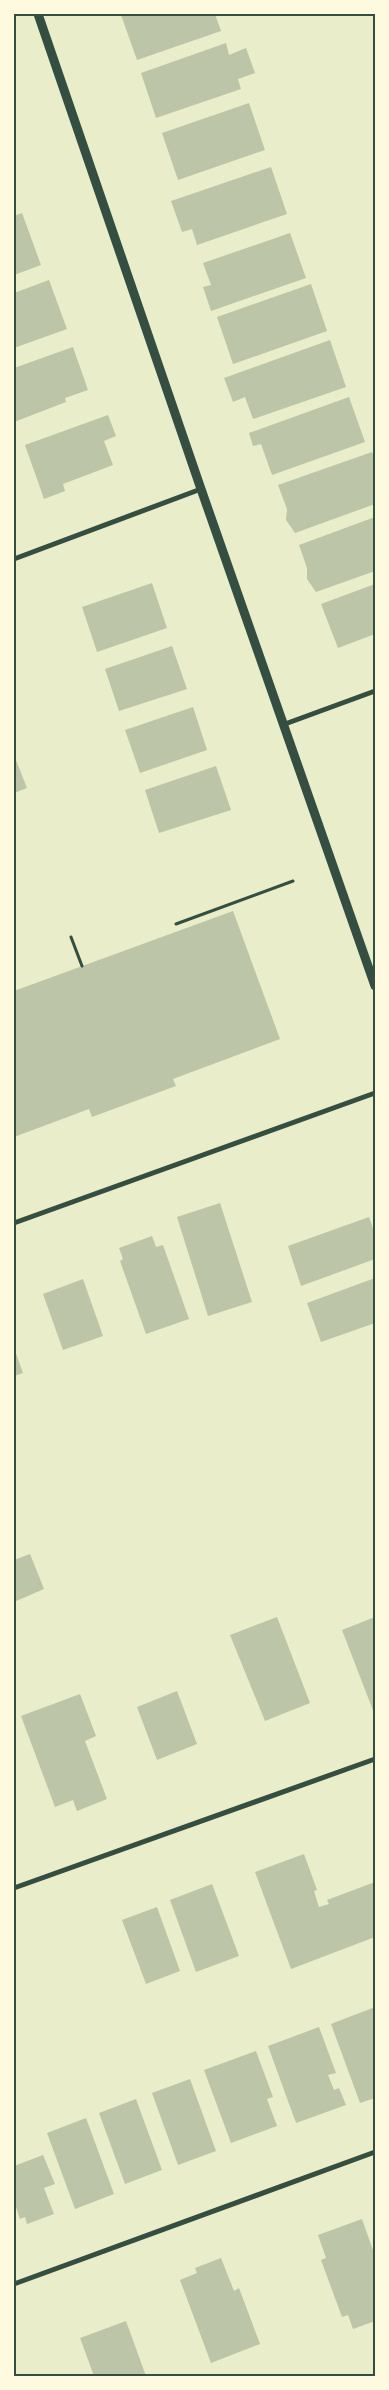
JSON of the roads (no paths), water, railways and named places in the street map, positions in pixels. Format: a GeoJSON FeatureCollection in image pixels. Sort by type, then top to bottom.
{"type":"FeatureCollection","features":[{"type":"Feature","properties":{"kind":"street"},"geometry":{"type":"LineString","coordinates":[[38,14],[201,489],[285,724],[375,986]]}},
{"type":"Feature","properties":{"kind":"street"},"geometry":{"type":"LineString","coordinates":[[14,558],[201,489]]}},
{"type":"Feature","properties":{"kind":"street"},"geometry":{"type":"LineString","coordinates":[[285,724],[375,691]]}},
{"type":"Feature","properties":{"kind":"street"},"geometry":{"type":"LineString","coordinates":[[14,1223],[375,1092]]}},
{"type":"Feature","properties":{"kind":"street"},"geometry":{"type":"LineString","coordinates":[[14,1888],[375,1759]]}},
{"type":"Feature","properties":{"kind":"street"},"geometry":{"type":"LineString","coordinates":[[14,2284],[375,2152]]}}]}
